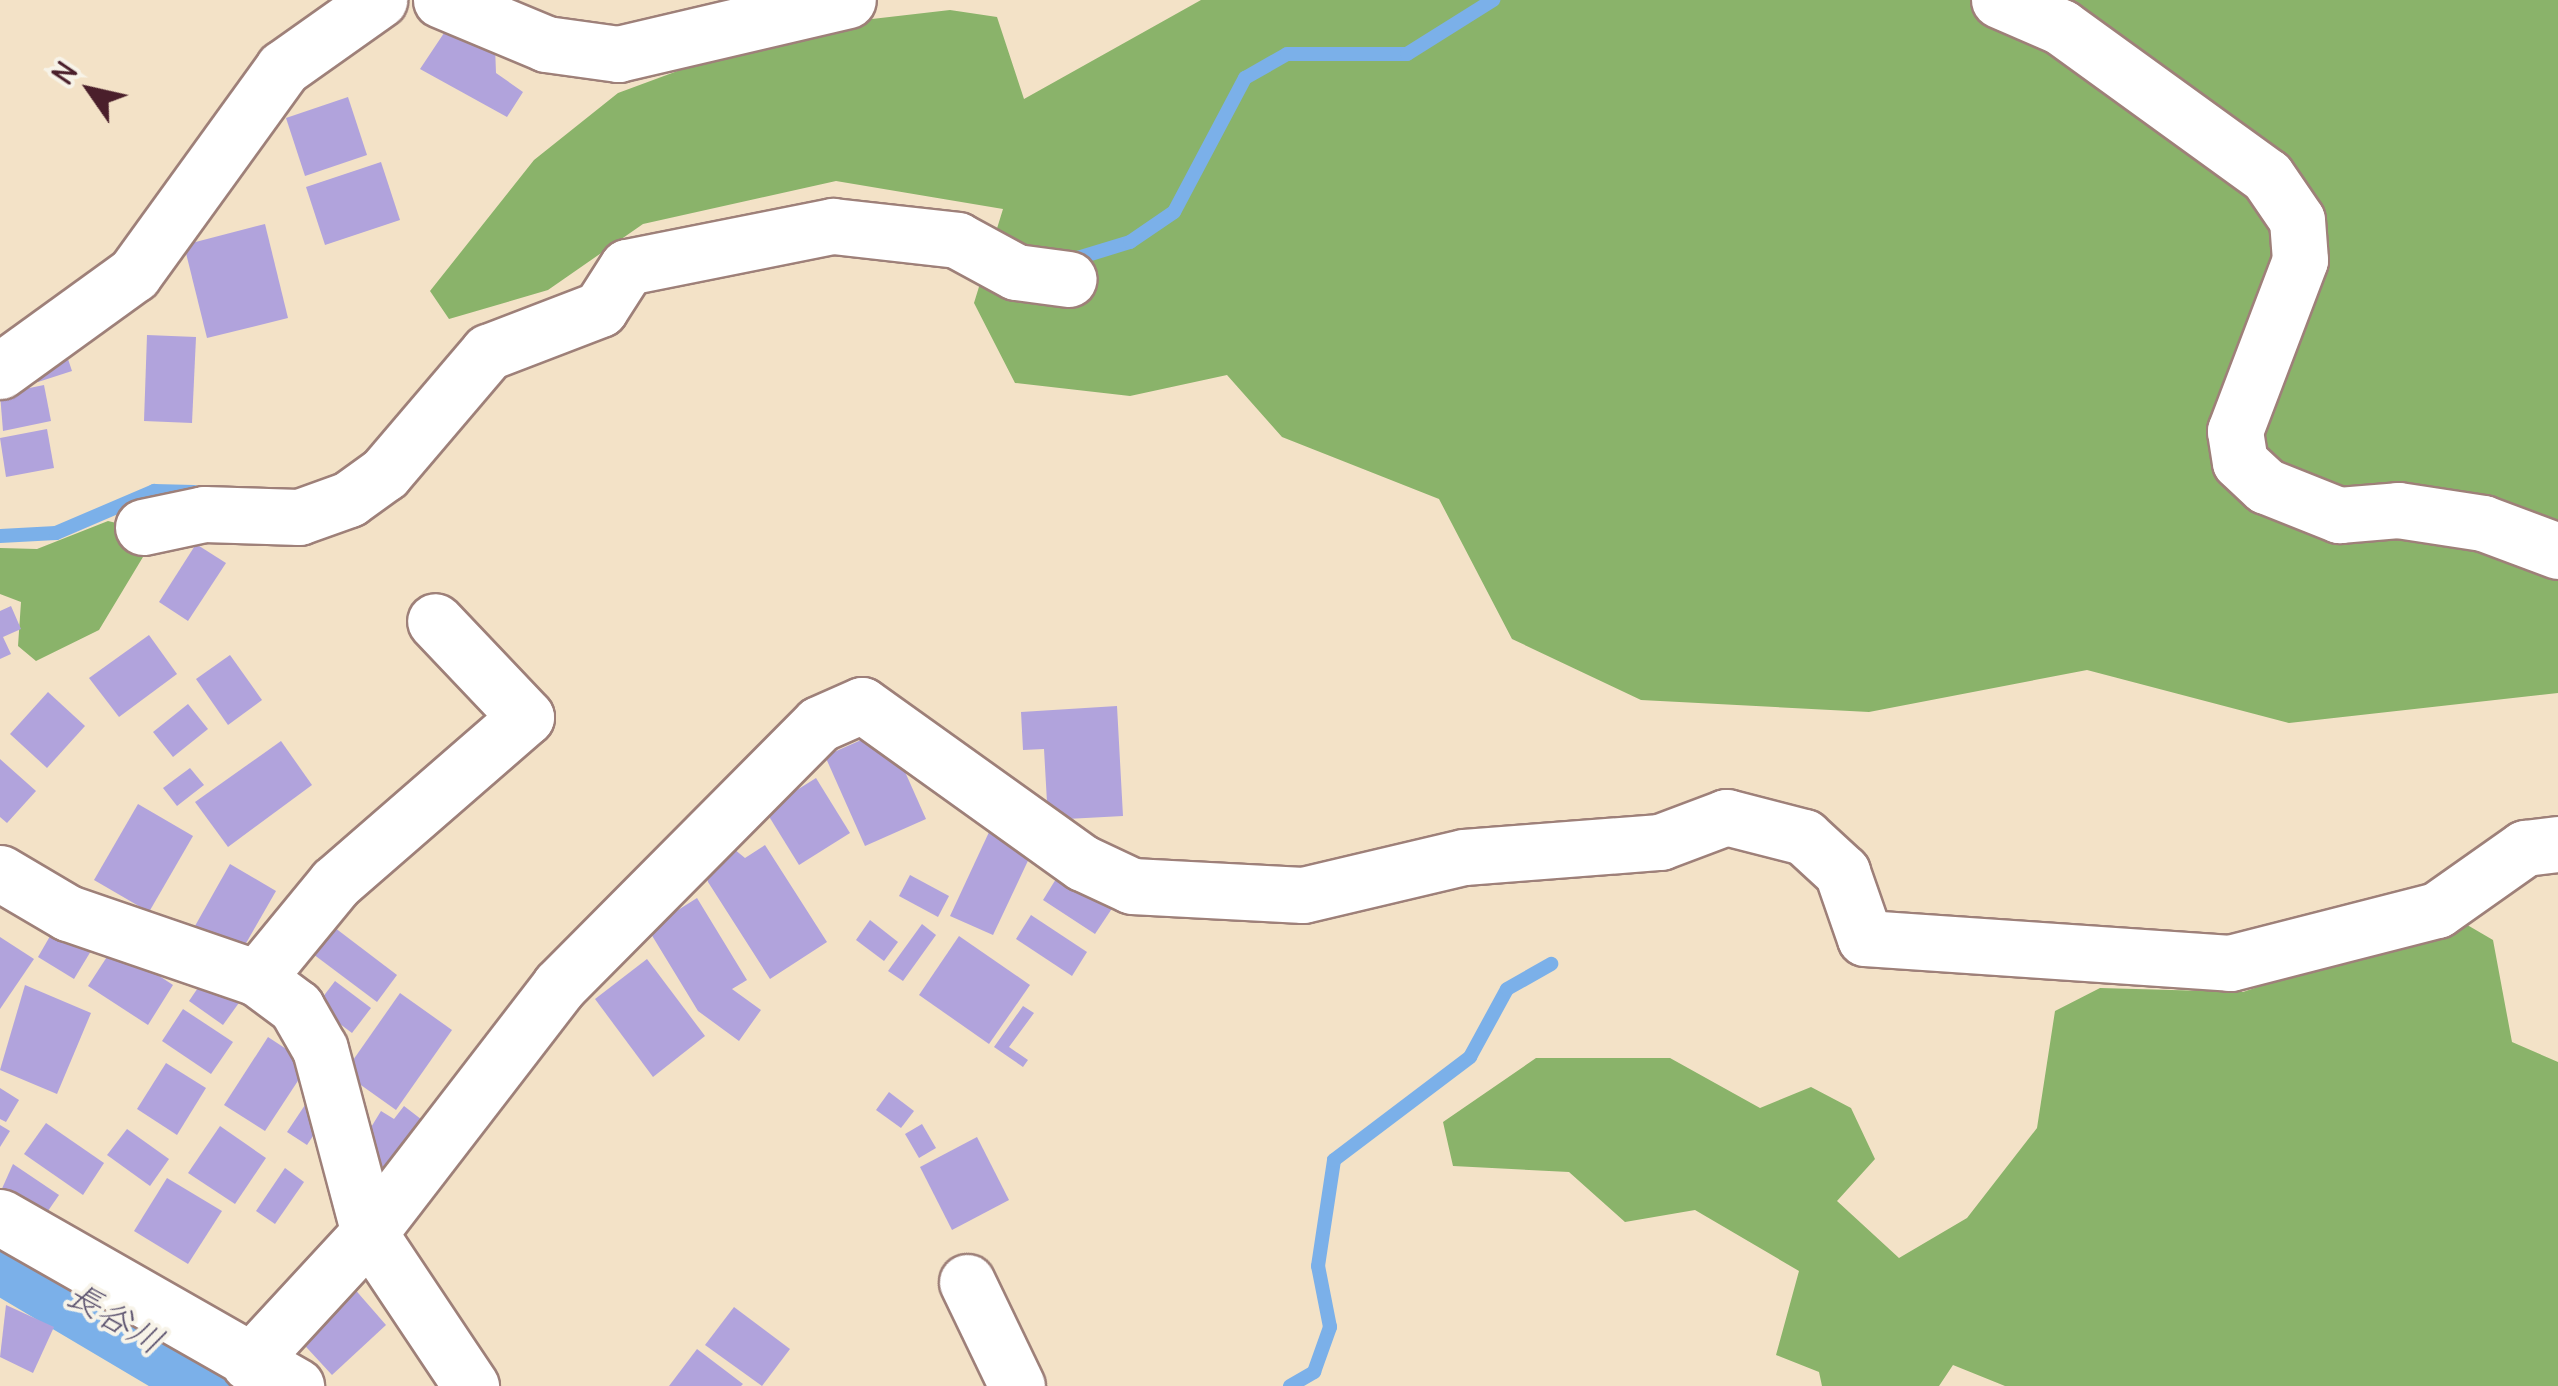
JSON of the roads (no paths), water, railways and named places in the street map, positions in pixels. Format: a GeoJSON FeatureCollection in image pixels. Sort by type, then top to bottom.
{"type":"FeatureCollection","features":[{"type":"Feature","properties":{"kind":"street"},"geometry":{"type":"LineString","coordinates":[[0,371],[134,274],[283,68],[379,0]]}},
{"type":"Feature","properties":{"kind":"street"},"geometry":{"type":"LineString","coordinates":[[441,0],[546,44],[618,54],[848,0]]}},
{"type":"Feature","properties":{"kind":"street"},"geometry":{"type":"LineString","coordinates":[[1999,0],[2060,28],[2267,176],[2297,220],[2300,260],[2235,431],[2240,462],[2266,486],[2339,515],[2398,510],[2483,523],[2558,551]]}},
{"type":"Feature","properties":{"kind":"street"},"geometry":{"type":"LineString","coordinates":[[142,527],[204,514],[298,517],[349,498],[385,473],[488,352],[600,309],[627,266],[833,226],[957,240],[1016,272],[1069,279]]}},
{"type":"Feature","properties":{"kind":"street"},"geometry":{"type":"LineString","coordinates":[[257,978],[336,883],[526,716],[436,621]]}},
{"type":"Feature","properties":{"kind":"street"},"geometry":{"type":"LineString","coordinates":[[0,1217],[272,1374],[368,1233],[558,986],[819,724],[862,705],[1084,863],[1132,886],[1303,896],[1464,856],[1660,842],[1726,817],[1804,837],[1842,872],[1865,938],[2230,963],[2436,910],[2525,848],[2558,844]]}},
{"type":"Feature","properties":{"kind":"street"},"geometry":{"type":"LineString","coordinates":[[0,872],[68,913],[257,978],[296,1008],[320,1048],[368,1233],[471,1386]]}},
{"type":"Feature","properties":{"kind":"street"},"geometry":{"type":"LineString","coordinates":[[967,1282],[1017,1386]]}},
{"type":"Feature","properties":{"kind":"waterway"},"geometry":{"type":"LineString","coordinates":[[1071,260],[1130,242],[1174,212],[1245,78],[1287,54],[1407,54],[1493,0]]}},
{"type":"Feature","properties":{"kind":"waterway"},"geometry":{"type":"LineString","coordinates":[[0,536],[56,533],[154,491],[194,492]]}},
{"type":"Feature","properties":{"kind":"waterway"},"geometry":{"type":"LineString","coordinates":[[1290,1386],[1314,1372],[1330,1327],[1318,1266],[1334,1160],[1470,1057],[1507,989],[1551,964]]}},
{"type":"Feature","properties":{"kind":"waterway","name":"長谷川"},"geometry":{"type":"LineString","coordinates":[[0,1248],[232,1386]]}}]}
